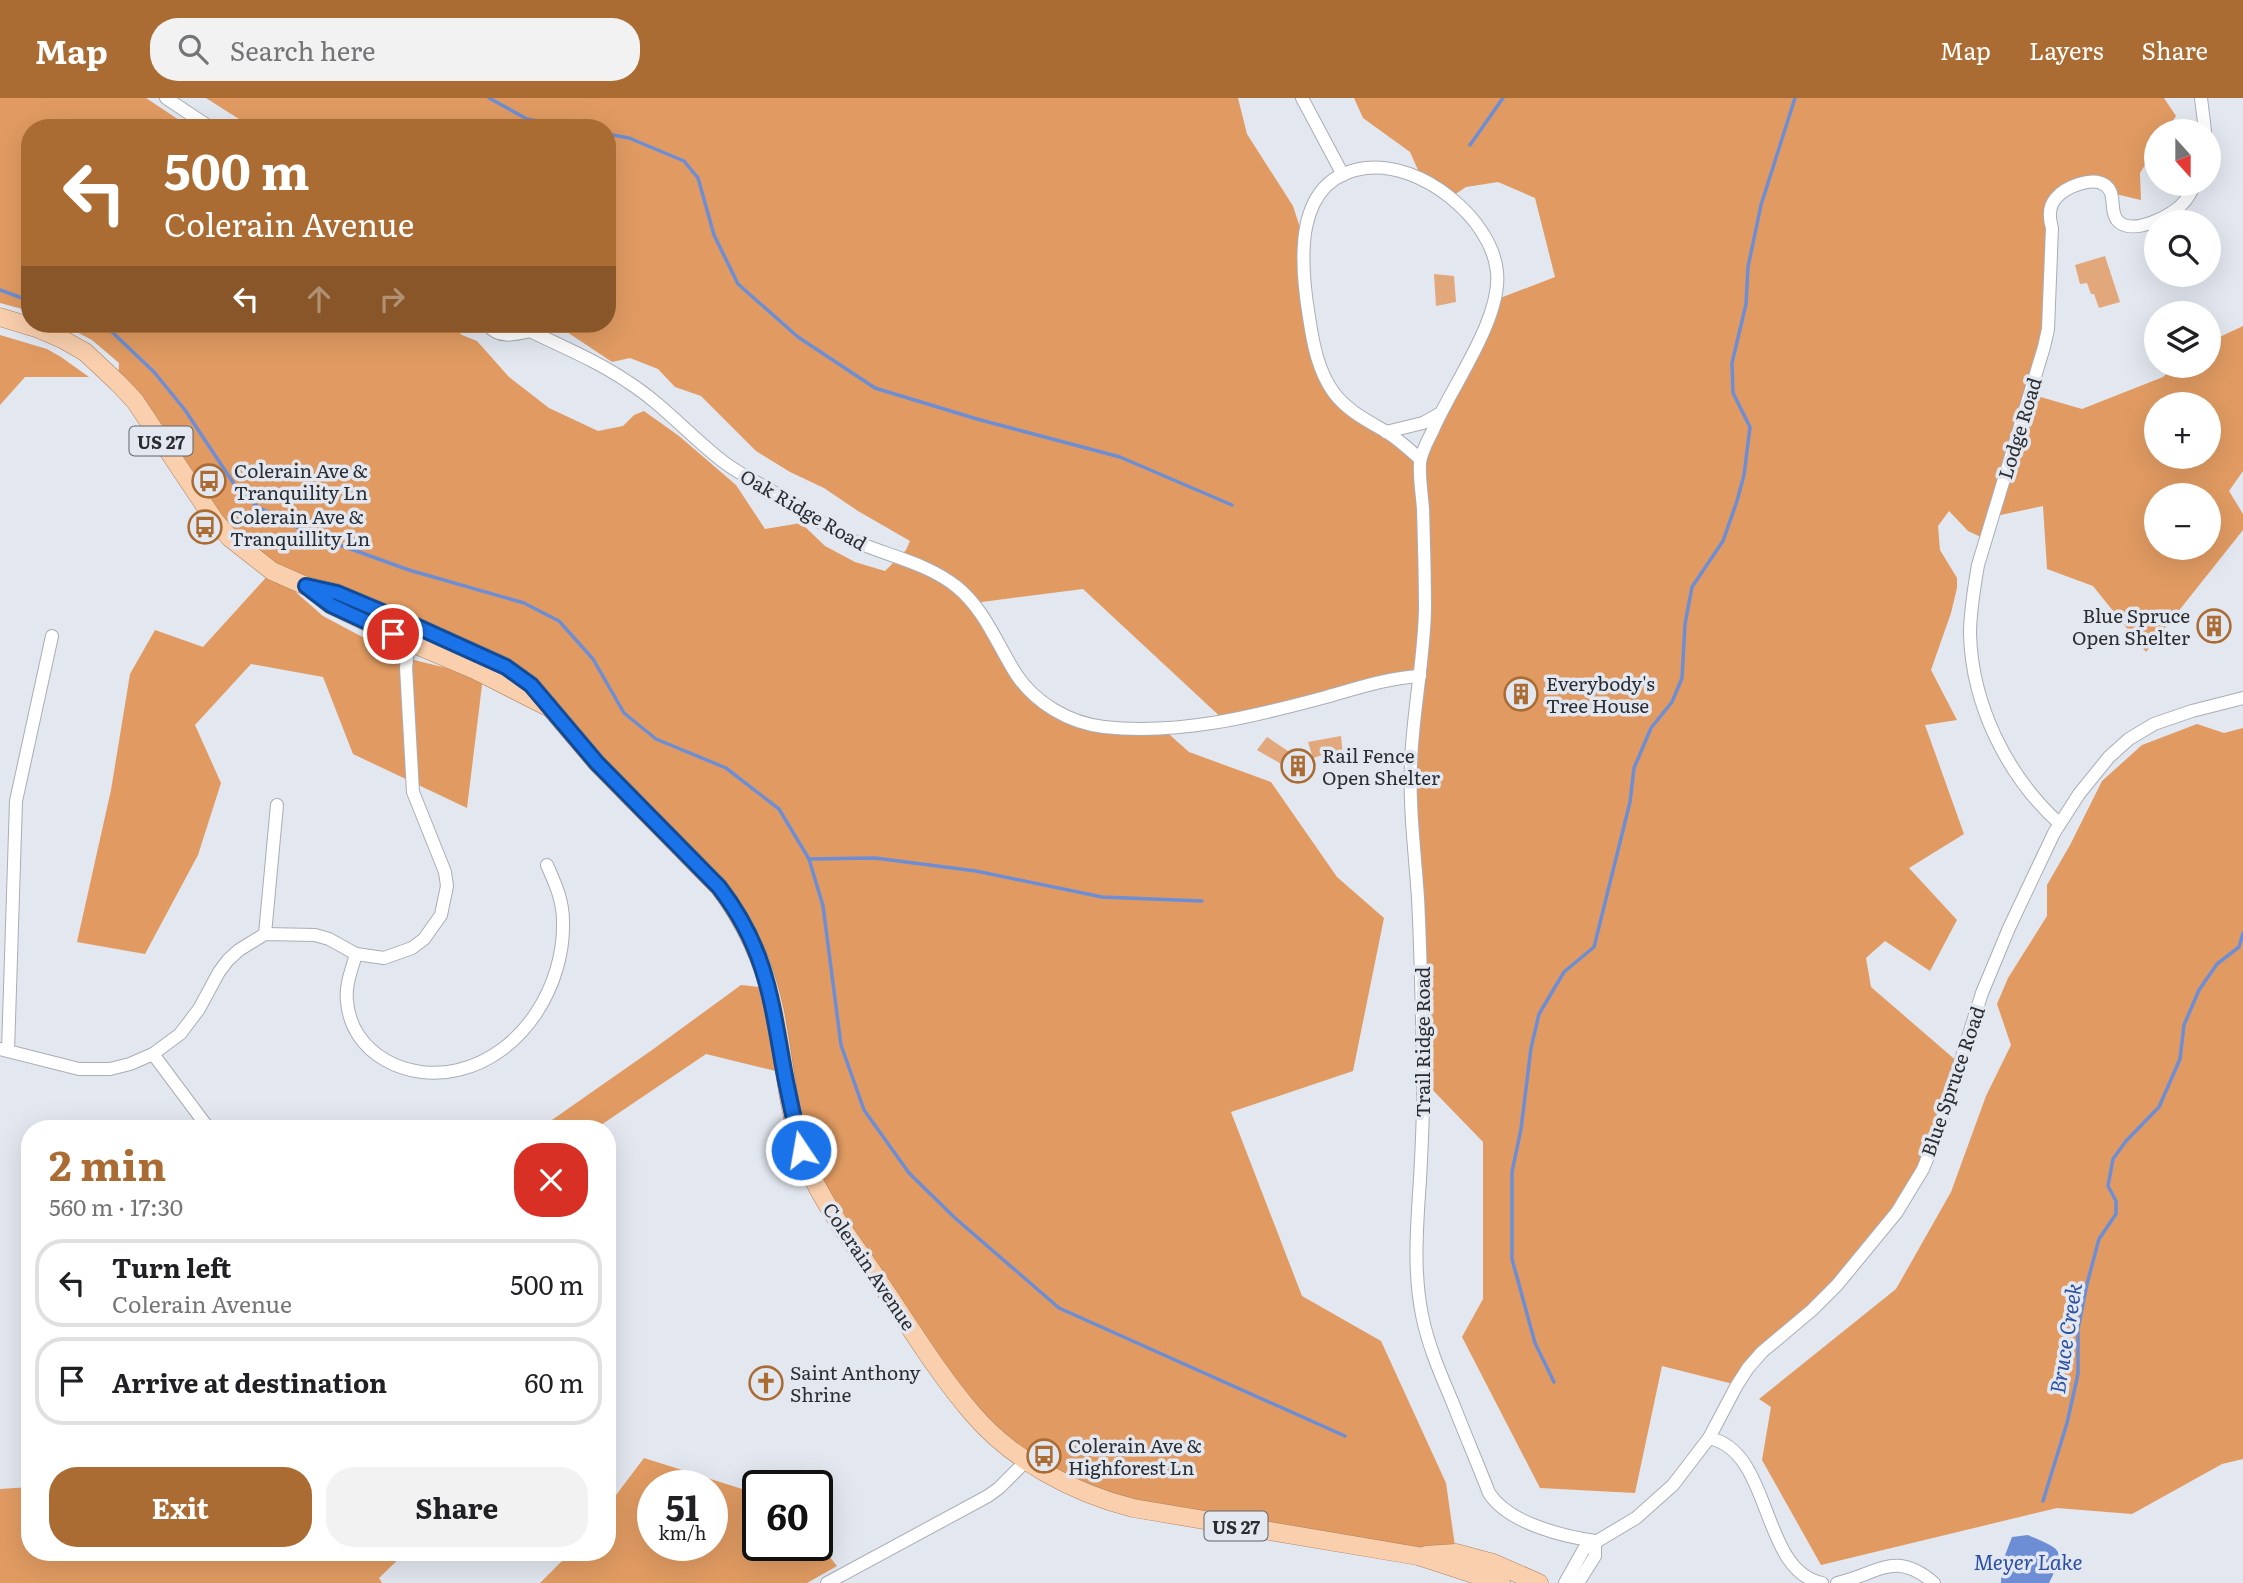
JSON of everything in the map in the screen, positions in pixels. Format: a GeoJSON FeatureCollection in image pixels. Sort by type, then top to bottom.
{"type":"FeatureCollection","features":[{"type":"Feature","properties":{"kind":"main road","name":"Colerain Avenue"},"geometry":{"type":"LineString","coordinates":[[0,317],[21,323]]}},
{"type":"Feature","properties":{"kind":"main road","name":"Colerain Avenue"},"geometry":{"type":"LineString","coordinates":[[47,333],[85,352],[135,401],[205,509],[230,538],[272,571],[306,586],[337,593],[506,667],[531,685],[597,763],[719,887],[734,906],[757,952],[769,988],[784,1073],[807,1167],[836,1218],[945,1378],[973,1414],[1011,1450],[1080,1491],[1108,1502],[1418,1556],[1501,1583]]}},
{"type":"Feature","properties":{"kind":"main road","name":"Colerain Avenue"},"geometry":{"type":"LineString","coordinates":[[306,586],[331,605],[475,670],[553,709]]}},
{"type":"Feature","properties":{"kind":"main road","name":"Colerain Avenue"},"geometry":{"type":"LineString","coordinates":[[1418,1556],[1456,1553],[1493,1563],[1539,1583]]}},
{"type":"Feature","properties":{"kind":"street"},"geometry":{"type":"LineString","coordinates":[[166,98],[198,119]]}},
{"type":"Feature","properties":{"kind":"street"},"geometry":{"type":"LineString","coordinates":[[1302,98],[1343,175]]}},
{"type":"Feature","properties":{"kind":"street"},"geometry":{"type":"LineString","coordinates":[[2201,98],[2204,119]]}},
{"type":"Feature","properties":{"kind":"street","name":"Trail Ridge Road"},"geometry":{"type":"LineString","coordinates":[[1420,459],[1386,432],[1344,406],[1332,390],[1319,364],[1309,320],[1303,279],[1307,221],[1314,203],[1326,186],[1343,175],[1365,168],[1380,167],[1408,173],[1451,197],[1465,211],[1486,241],[1497,269],[1497,285],[1490,314],[1466,368],[1439,414],[1420,459],[1425,589],[1411,764],[1411,809],[1422,969],[1422,1159],[1416,1260],[1420,1299],[1434,1356],[1494,1501],[1517,1517],[1567,1536],[1595,1541]]}},
{"type":"Feature","properties":{"kind":"street","name":"Lodge Road"},"geometry":{"type":"LineString","coordinates":[[2059,823],[2027,789],[1996,739],[1973,668],[1970,634],[1978,565],[2046,338],[2051,205],[2057,196],[2071,187],[2098,182],[2107,186],[2111,193],[2115,217],[2119,223],[2131,226],[2145,225],[2172,213],[2188,196]]}},
{"type":"Feature","properties":{"kind":"street","name":"Oak Ridge Road"},"geometry":{"type":"LineString","coordinates":[[498,333],[518,333]]}},
{"type":"Feature","properties":{"kind":"street","name":"Oak Ridge Road"},"geometry":{"type":"LineString","coordinates":[[540,333],[631,384],[725,463],[831,529],[852,541],[924,566],[943,576],[974,603],[1024,684],[1049,707],[1066,716],[1092,724],[1117,727],[1162,728],[1226,722],[1388,679],[1420,676]]}},
{"type":"Feature","properties":{"kind":"street"},"geometry":{"type":"LineString","coordinates":[[1386,432],[1423,423],[1439,414]]}},
{"type":"Feature","properties":{"kind":"street"},"geometry":{"type":"LineString","coordinates":[[52,636],[16,801],[4,1050],[79,1069],[95,1070],[130,1064],[153,1054],[180,1034],[191,1022],[228,961],[245,945],[265,933],[315,935],[356,954],[384,958],[412,948],[433,928],[445,901],[445,872],[413,792],[405,667],[411,624]]}},
{"type":"Feature","properties":{"kind":"street","name":"Blue Spruce Road"},"geometry":{"type":"LineString","coordinates":[[1565,1583],[1584,1549],[1595,1541],[1608,1537],[1656,1503],[1673,1485],[1709,1438],[1748,1368],[1762,1352],[1837,1285],[1897,1212],[1923,1169],[1982,993],[2015,916],[2059,823],[2079,794],[2109,757],[2129,739],[2154,724],[2243,698]]}},
{"type":"Feature","properties":{"kind":"street"},"geometry":{"type":"LineString","coordinates":[[265,933],[276,805]]}},
{"type":"Feature","properties":{"kind":"street"},"geometry":{"type":"LineString","coordinates":[[356,954],[348,982],[347,1000],[354,1027],[371,1050],[383,1060],[398,1067],[439,1073],[459,1070],[495,1055],[512,1042],[542,1004],[552,984],[562,947],[564,919],[560,894],[547,865]]}},
{"type":"Feature","properties":{"kind":"street"},"geometry":{"type":"LineString","coordinates":[[153,1054],[202,1120]]}},
{"type":"Feature","properties":{"kind":"street"},"geometry":{"type":"LineString","coordinates":[[1709,1438],[1717,1440],[1738,1455],[1795,1570],[1822,1583]]}},
{"type":"Feature","properties":{"kind":"street"},"geometry":{"type":"LineString","coordinates":[[827,1583],[988,1496],[999,1489],[1026,1461]]}},
{"type":"Feature","properties":{"kind":"street"},"geometry":{"type":"LineString","coordinates":[[1567,1536],[1575,1564]]}},
{"type":"Feature","properties":{"kind":"street"},"geometry":{"type":"LineString","coordinates":[[1578,1583],[1595,1556],[1595,1541]]}},
{"type":"Feature","properties":{"kind":"street"},"geometry":{"type":"LineString","coordinates":[[1837,1583],[1878,1568],[1902,1565],[1914,1569],[1934,1583]]}},
{"type":"Feature","properties":{"kind":"shaded area"},"geometry":{"type":"Polygon","coordinates":[[[0,98],[146,98],[178,119],[21,119],[21,309],[0,303],[0,98]]]}},
{"type":"Feature","properties":{"kind":"shaded area"},"geometry":{"type":"Polygon","coordinates":[[[206,98],[1238,98],[1247,134],[1293,206],[1304,240],[1303,280],[1332,390],[1420,459],[1495,300],[1555,277],[1535,198],[1498,182],[1466,187],[1451,197],[1422,179],[1410,152],[1363,118],[1354,98],[2164,98],[2176,116],[2174,119],[2144,119],[2141,200],[2111,193],[2098,182],[2057,196],[2048,329],[2030,394],[2082,409],[2160,378],[2221,378],[2221,336],[2243,326],[2243,471],[2229,491],[2243,514],[2243,530],[2221,558],[2221,483],[2144,483],[2144,560],[2219,560],[2146,652],[2093,586],[2047,569],[2043,506],[1991,517],[1985,539],[1968,531],[1949,511],[1938,526],[1940,550],[1957,578],[1957,588],[1931,670],[1957,720],[1925,725],[1964,834],[1909,868],[1957,920],[1930,971],[1885,941],[1866,958],[1871,987],[1959,1063],[1939,1129],[1897,1212],[1737,1385],[1662,1366],[1635,1493],[1540,1488],[1462,1337],[1483,1299],[1483,1142],[1423,1080],[1413,841],[1420,676],[1226,722],[1083,589],[974,603],[1015,672],[1066,716],[1162,728],[1189,752],[1271,782],[1337,877],[1384,918],[1353,1071],[1231,1112],[1302,1296],[1381,1341],[1446,1483],[1456,1553],[1418,1556],[1109,1502],[995,1435],[818,1187],[784,1073],[706,1054],[608,1120],[552,1120],[741,985],[768,988],[748,931],[553,709],[275,574],[323,616],[398,656],[483,677],[467,808],[353,754],[323,677],[251,664],[195,725],[221,783],[198,855],[145,954],[77,942],[111,790],[130,674],[155,630],[203,647],[272,571],[250,555],[118,383],[119,363],[92,340],[78,333],[460,333],[477,341],[509,377],[549,408],[598,431],[623,426],[634,415],[644,411],[679,436],[736,485],[765,529],[801,523],[825,546],[855,562],[885,571],[906,550],[910,541],[824,488],[790,472],[756,451],[701,396],[675,387],[658,369],[630,358],[612,362],[568,333],[616,333],[616,119],[239,119],[206,98]]]}},
{"type":"Feature","properties":{"kind":"shaded area"},"geometry":{"type":"Polygon","coordinates":[[[2105,256],[2120,302],[2099,308],[2087,283],[2080,284],[2075,265],[2105,256]]]}},
{"type":"Feature","properties":{"kind":"shaded area"},"geometry":{"type":"Polygon","coordinates":[[[1434,274],[1454,276],[1456,302],[1436,306],[1434,274]]]}},
{"type":"Feature","properties":{"kind":"shaded area"},"geometry":{"type":"Polygon","coordinates":[[[0,335],[47,349],[89,377],[25,377],[0,405],[0,335]]]}},
{"type":"Feature","properties":{"kind":"shaded area"},"geometry":{"type":"Polygon","coordinates":[[[2197,724],[2224,733],[2243,728],[2243,1459],[2222,1464],[2132,1514],[2057,1508],[1821,1565],[1762,1460],[1771,1407],[1759,1399],[1896,1289],[1951,1192],[1986,1096],[2011,1045],[1997,1004],[2008,978],[2047,916],[2047,885],[2102,781],[2142,745],[2197,724]]]}},
{"type":"Feature","properties":{"kind":"shaded area"},"geometry":{"type":"Polygon","coordinates":[[[1341,736],[1343,757],[1333,757],[1329,753],[1313,758],[1308,742],[1341,736]]]}},
{"type":"Feature","properties":{"kind":"shaded area"},"geometry":{"type":"Polygon","coordinates":[[[1267,737],[1291,753],[1283,765],[1257,750],[1267,737]]]}},
{"type":"Feature","properties":{"kind":"shaded area"},"geometry":{"type":"Polygon","coordinates":[[[644,1458],[682,1470],[637,1470],[637,1561],[728,1561],[728,1485],[742,1489],[742,1561],[833,1561],[837,1566],[807,1583],[540,1583],[562,1561],[616,1561],[616,1495],[644,1458]]]}},
{"type":"Feature","properties":{"kind":"shaded area"},"geometry":{"type":"Polygon","coordinates":[[[21,1488],[21,1561],[397,1561],[379,1578],[382,1583],[0,1583],[0,1489],[21,1488]]]}},
{"type":"Feature","properties":{"kind":"water","name":"Meyer Lake"},"geometry":{"type":"Polygon","coordinates":[[[2028,1535],[2058,1552],[2058,1563],[2049,1583],[2001,1583],[2002,1563],[2012,1537],[2028,1535]]]}},
{"type":"Feature","properties":{"kind":"waterway"},"geometry":{"type":"LineString","coordinates":[[489,98],[527,119]]}},
{"type":"Feature","properties":{"kind":"waterway"},"geometry":{"type":"LineString","coordinates":[[1470,145],[1503,98]]}},
{"type":"Feature","properties":{"kind":"waterway"},"geometry":{"type":"LineString","coordinates":[[1554,1382],[1535,1343],[1512,1259],[1512,1172],[1521,1129],[1531,1048],[1539,1014],[1564,972],[1594,947],[1630,802],[1634,768],[1651,728],[1672,702],[1682,678],[1685,624],[1692,587],[1723,541],[1737,501],[1744,475],[1750,427],[1733,393],[1732,363],[1746,304],[1748,267],[1761,205],[1795,98]]}},
{"type":"Feature","properties":{"kind":"waterway"},"geometry":{"type":"LineString","coordinates":[[616,136],[629,138],[684,161],[698,178],[714,235],[738,284],[798,337],[875,388],[977,419],[1120,457],[1232,505]]}},
{"type":"Feature","properties":{"kind":"waterway"},"geometry":{"type":"LineString","coordinates":[[0,290],[21,298]]}},
{"type":"Feature","properties":{"kind":"waterway"},"geometry":{"type":"LineString","coordinates":[[113,333],[154,372],[185,410],[238,490],[258,507],[312,535],[409,570],[524,603],[559,621],[593,659],[624,713],[656,739],[726,768],[779,809],[809,859],[823,906],[841,1045],[864,1110],[909,1173],[955,1218],[1059,1308],[1345,1436]]}},
{"type":"Feature","properties":{"kind":"waterway"},"geometry":{"type":"LineString","coordinates":[[809,859],[875,858],[976,871],[1102,897],[1202,901]]}},
{"type":"Feature","properties":{"kind":"waterway","name":"Bruce Creek"},"geometry":{"type":"LineString","coordinates":[[2043,1501],[2067,1423],[2078,1374],[2078,1329],[2087,1284],[2099,1239],[2116,1214],[2116,1201],[2108,1186],[2113,1159],[2126,1141],[2159,1107],[2180,1059],[2184,1025],[2199,990],[2217,964],[2239,947],[2243,933]]}},
{"type":"Feature","properties":{"kind":"place","name":"Colerain Ave & Tranquility Ln"},"geometry":{"type":"Point","coordinates":[209,481]}},
{"type":"Feature","properties":{"kind":"place","name":"Colerain Ave & Tranquillity Ln"},"geometry":{"type":"Point","coordinates":[205,527]}},
{"type":"Feature","properties":{"kind":"place","name":"Blue Spruce Open Shelter"},"geometry":{"type":"Point","coordinates":[2214,626]}},
{"type":"Feature","properties":{"kind":"place","name":"Everybody's Tree House"},"geometry":{"type":"Point","coordinates":[1521,694]}},
{"type":"Feature","properties":{"kind":"place","name":"Rail Fence Open Shelter"},"geometry":{"type":"Point","coordinates":[1298,766]}},
{"type":"Feature","properties":{"kind":"place","name":"Saint Anthony Shrine"},"geometry":{"type":"Point","coordinates":[766,1383]}},
{"type":"Feature","properties":{"kind":"place","name":"Colerain Ave & Highforest Ln"},"geometry":{"type":"Point","coordinates":[1044,1456]}},
{"type":"Feature","properties":{"kind":"route"},"geometry":{"type":"LineString","coordinates":[[393,634],[331,605],[306,586],[337,593],[411,624],[506,667],[531,685],[597,763],[719,887],[748,931],[769,988],[801,1150]]}}]}
